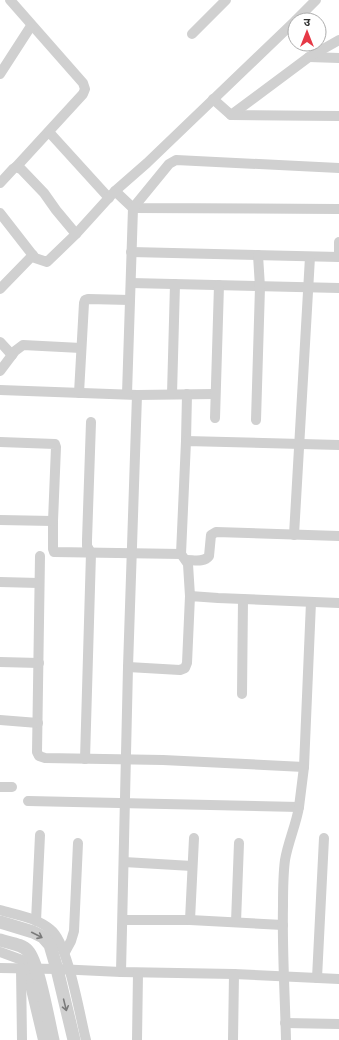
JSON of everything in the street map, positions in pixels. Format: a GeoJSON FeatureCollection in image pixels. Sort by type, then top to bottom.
{"type":"FeatureCollection","features":[{"type":"Feature","properties":{"kind":"street"},"geometry":{"type":"LineString","coordinates":[[0,182],[13,169],[16,168],[83,94],[84,86],[10,0]]}},
{"type":"Feature","properties":{"kind":"street"},"geometry":{"type":"LineString","coordinates":[[192,34],[226,0]]}},
{"type":"Feature","properties":{"kind":"street"},"geometry":{"type":"LineString","coordinates":[[303,12],[316,0]]}},
{"type":"Feature","properties":{"kind":"street"},"geometry":{"type":"LineString","coordinates":[[0,74],[32,26]]}},
{"type":"Feature","properties":{"kind":"street"},"geometry":{"type":"LineString","coordinates":[[0,213],[35,258],[47,262],[76,234],[112,194],[147,163],[287,28]]}},
{"type":"Feature","properties":{"kind":"street"},"geometry":{"type":"LineString","coordinates":[[231,115],[310,57],[339,40]]}},
{"type":"Feature","properties":{"kind":"street"},"geometry":{"type":"LineString","coordinates":[[310,57],[339,58]]}},
{"type":"Feature","properties":{"kind":"street"},"geometry":{"type":"LineString","coordinates":[[213,99],[231,115],[339,116]]}},
{"type":"Feature","properties":{"kind":"street"},"geometry":{"type":"LineString","coordinates":[[49,132],[112,194],[133,208],[339,209]]}},
{"type":"Feature","properties":{"kind":"street"},"geometry":{"type":"LineString","coordinates":[[121,972],[132,553],[132,394],[130,300],[133,208],[169,164],[176,160],[339,168]]}},
{"type":"Feature","properties":{"kind":"street"},"geometry":{"type":"LineString","coordinates":[[16,168],[21,169],[44,193],[76,234]]}},
{"type":"Feature","properties":{"kind":"street"},"geometry":{"type":"LineString","coordinates":[[131,252],[339,258],[339,242]]}},
{"type":"Feature","properties":{"kind":"street"},"geometry":{"type":"LineString","coordinates":[[0,289],[33,255]]}},
{"type":"Feature","properties":{"kind":"street"},"geometry":{"type":"LineString","coordinates":[[256,420],[260,287],[258,255]]}},
{"type":"Feature","properties":{"kind":"street"},"geometry":{"type":"LineString","coordinates":[[294,535],[310,257]]}},
{"type":"Feature","properties":{"kind":"street"},"geometry":{"type":"LineString","coordinates":[[131,283],[339,288]]}},
{"type":"Feature","properties":{"kind":"street"},"geometry":{"type":"LineString","coordinates":[[172,394],[175,284]]}},
{"type":"Feature","properties":{"kind":"street"},"geometry":{"type":"LineString","coordinates":[[215,418],[219,285]]}},
{"type":"Feature","properties":{"kind":"street"},"geometry":{"type":"LineString","coordinates":[[79,393],[85,300],[130,300]]}},
{"type":"Feature","properties":{"kind":"street"},"geometry":{"type":"LineString","coordinates":[[0,342],[12,355]]}},
{"type":"Feature","properties":{"kind":"street"},"geometry":{"type":"LineString","coordinates":[[0,371],[22,345],[81,348]]}},
{"type":"Feature","properties":{"kind":"street"},"geometry":{"type":"LineString","coordinates":[[0,390],[132,394],[215,394]]}},
{"type":"Feature","properties":{"kind":"street"},"geometry":{"type":"LineString","coordinates":[[128,667],[180,670],[185,668],[187,663],[190,596],[188,564],[184,557],[187,394]]}},
{"type":"Feature","properties":{"kind":"street"},"geometry":{"type":"LineString","coordinates":[[85,759],[91,553],[87,546],[87,540],[91,422]]}},
{"type":"Feature","properties":{"kind":"street"},"geometry":{"type":"LineString","coordinates":[[186,441],[339,445]]}},
{"type":"Feature","properties":{"kind":"street"},"geometry":{"type":"LineString","coordinates":[[0,442],[55,444],[53,521],[54,552],[132,553],[202,560],[207,559],[209,556],[211,535],[216,532],[339,536]]}},
{"type":"Feature","properties":{"kind":"street"},"geometry":{"type":"LineString","coordinates":[[0,520],[53,521]]}},
{"type":"Feature","properties":{"kind":"street"},"geometry":{"type":"LineString","coordinates":[[40,556],[37,752],[39,756],[44,758],[126,759],[304,767]]}},
{"type":"Feature","properties":{"kind":"street"},"geometry":{"type":"LineString","coordinates":[[0,582],[39,583]]}},
{"type":"Feature","properties":{"kind":"street"},"geometry":{"type":"LineString","coordinates":[[190,596],[339,602]]}},
{"type":"Feature","properties":{"kind":"street"},"geometry":{"type":"LineString","coordinates":[[242,694],[243,599]]}},
{"type":"Feature","properties":{"kind":"street"},"geometry":{"type":"LineString","coordinates":[[286,1040],[282,925],[285,861],[287,848],[296,822],[304,767],[311,602]]}},
{"type":"Feature","properties":{"kind":"street"},"geometry":{"type":"LineString","coordinates":[[0,662],[39,663]]}},
{"type":"Feature","properties":{"kind":"street"},"geometry":{"type":"LineString","coordinates":[[0,720],[38,723]]}},
{"type":"Feature","properties":{"kind":"street"},"geometry":{"type":"LineString","coordinates":[[0,787],[12,787]]}},
{"type":"Feature","properties":{"kind":"street"},"geometry":{"type":"LineString","coordinates":[[28,801],[299,807]]}},
{"type":"Feature","properties":{"kind":"street"},"geometry":{"type":"LineString","coordinates":[[36,921],[40,836]]}},
{"type":"Feature","properties":{"kind":"street"},"geometry":{"type":"LineString","coordinates":[[190,920],[194,838]]}},
{"type":"Feature","properties":{"kind":"street"},"geometry":{"type":"LineString","coordinates":[[317,978],[324,838]]}},
{"type":"Feature","properties":{"kind":"street"},"geometry":{"type":"LineString","coordinates":[[74,1040],[63,969],[65,952],[71,941],[76,919],[78,843]]}},
{"type":"Feature","properties":{"kind":"street"},"geometry":{"type":"LineString","coordinates":[[236,922],[239,843]]}},
{"type":"Feature","properties":{"kind":"street"},"geometry":{"type":"LineString","coordinates":[[124,862],[192,866]]}},
{"type":"Feature","properties":{"kind":"street"},"geometry":{"type":"LineString","coordinates":[[0,910],[36,921],[51,930],[57,936],[65,952]]}},
{"type":"Feature","properties":{"kind":"street"},"geometry":{"type":"LineString","coordinates":[[122,920],[190,920],[282,925]]}},
{"type":"Feature","properties":{"kind":"street"},"geometry":{"type":"LineString","coordinates":[[0,922],[33,932],[43,937],[63,969],[86,1040]]}},
{"type":"Feature","properties":{"kind":"street"},"geometry":{"type":"LineString","coordinates":[[0,940],[28,950],[31,956],[28,969],[22,1040]]}},
{"type":"Feature","properties":{"kind":"street"},"geometry":{"type":"LineString","coordinates":[[0,952],[22,960],[28,969],[53,1040]]}},
{"type":"Feature","properties":{"kind":"street"},"geometry":{"type":"LineString","coordinates":[[0,968],[63,969],[138,973],[234,974],[339,979]]}},
{"type":"Feature","properties":{"kind":"street"},"geometry":{"type":"LineString","coordinates":[[28,969],[43,1040]]}},
{"type":"Feature","properties":{"kind":"street"},"geometry":{"type":"LineString","coordinates":[[137,1040],[138,973]]}},
{"type":"Feature","properties":{"kind":"street"},"geometry":{"type":"LineString","coordinates":[[233,1040],[234,974]]}},
{"type":"Feature","properties":{"kind":"street"},"geometry":{"type":"LineString","coordinates":[[285,1023],[339,1024]]}}]}
